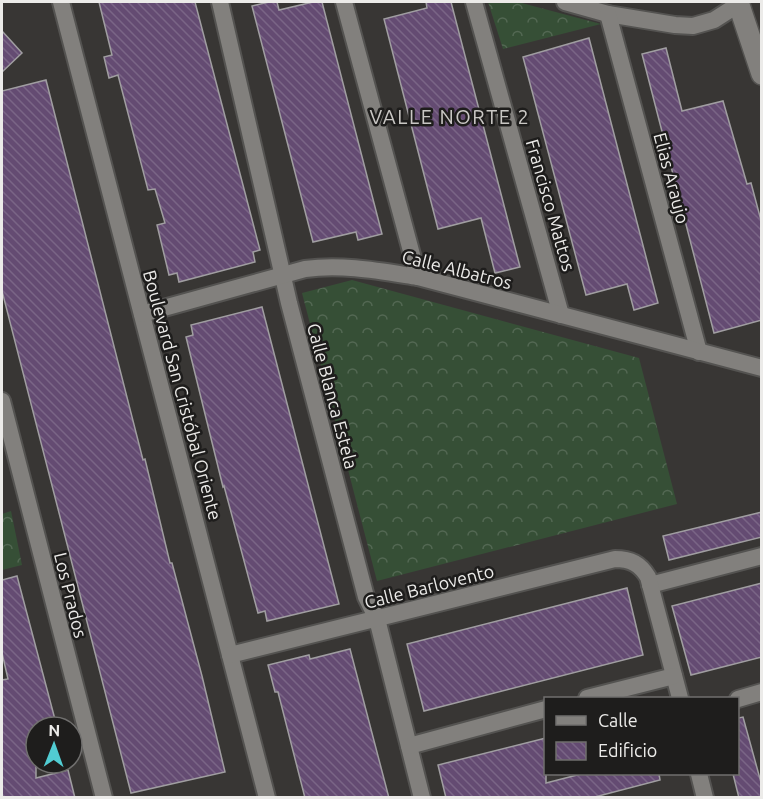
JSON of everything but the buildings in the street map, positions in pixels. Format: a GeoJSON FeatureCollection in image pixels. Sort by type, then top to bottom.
{"type":"FeatureCollection","features":[{"type":"Feature","properties":{"kind":"street","name":"Boulevard San Cristóbal Oriente"},"geometry":{"type":"LineString","coordinates":[[61,2],[267,798]]}},
{"type":"Feature","properties":{"kind":"street","name":"Calle Blanca Estela"},"geometry":{"type":"LineString","coordinates":[[220,2],[289,303],[366,597],[376,619],[422,798]]}},
{"type":"Feature","properties":{"kind":"street"},"geometry":{"type":"LineString","coordinates":[[344,2],[418,277]]}},
{"type":"Feature","properties":{"kind":"street","name":"Francisco Mattos"},"geometry":{"type":"LineString","coordinates":[[474,2],[561,315]]}},
{"type":"Feature","properties":{"kind":"street"},"geometry":{"type":"LineString","coordinates":[[565,2],[608,14],[675,26],[693,26],[714,20],[739,3],[762,74]]}},
{"type":"Feature","properties":{"kind":"street","name":"Elias Araujo"},"geometry":{"type":"LineString","coordinates":[[608,14],[699,352]]}},
{"type":"Feature","properties":{"kind":"street","name":"Calle Albatros"},"geometry":{"type":"LineString","coordinates":[[142,314],[305,269],[330,266],[367,268],[418,277],[762,368]]}},
{"type":"Feature","properties":{"kind":"street","name":"Los Prados"},"geometry":{"type":"LineString","coordinates":[[2,401],[104,798]]}},
{"type":"Feature","properties":{"kind":"street"},"geometry":{"type":"LineString","coordinates":[[679,697],[650,585],[762,556]]}},
{"type":"Feature","properties":{"kind":"street","name":"Calle Barlovento"},"geometry":{"type":"LineString","coordinates":[[230,656],[615,559],[631,560],[638,564],[648,577],[650,585]]}},
{"type":"Feature","properties":{"kind":"street"},"geometry":{"type":"LineString","coordinates":[[595,697],[674,676]]}},
{"type":"Feature","properties":{"kind":"street"},"geometry":{"type":"LineString","coordinates":[[739,699],[762,692]]}},
{"type":"Feature","properties":{"kind":"street"},"geometry":{"type":"LineString","coordinates":[[409,746],[544,711]]}},
{"type":"Feature","properties":{"kind":"street"},"geometry":{"type":"LineString","coordinates":[[699,775],[704,797]]}},
{"type":"Feature","properties":{"kind":"green space"},"geometry":{"type":"Polygon","coordinates":[[[488,2],[518,2],[601,24],[503,49],[488,2]]]}},
{"type":"Feature","properties":{"kind":"green space"},"geometry":{"type":"Polygon","coordinates":[[[352,280],[639,358],[677,504],[377,581],[302,293],[352,280]]]}},
{"type":"Feature","properties":{"kind":"green space"},"geometry":{"type":"Polygon","coordinates":[[[11,511],[22,565],[2,570],[2,514],[11,511]]]}},
{"type":"Feature","properties":{"kind":"district","name":"VALLE NORTE 2"},"geometry":{"type":"Point","coordinates":[450,116]}}]}
